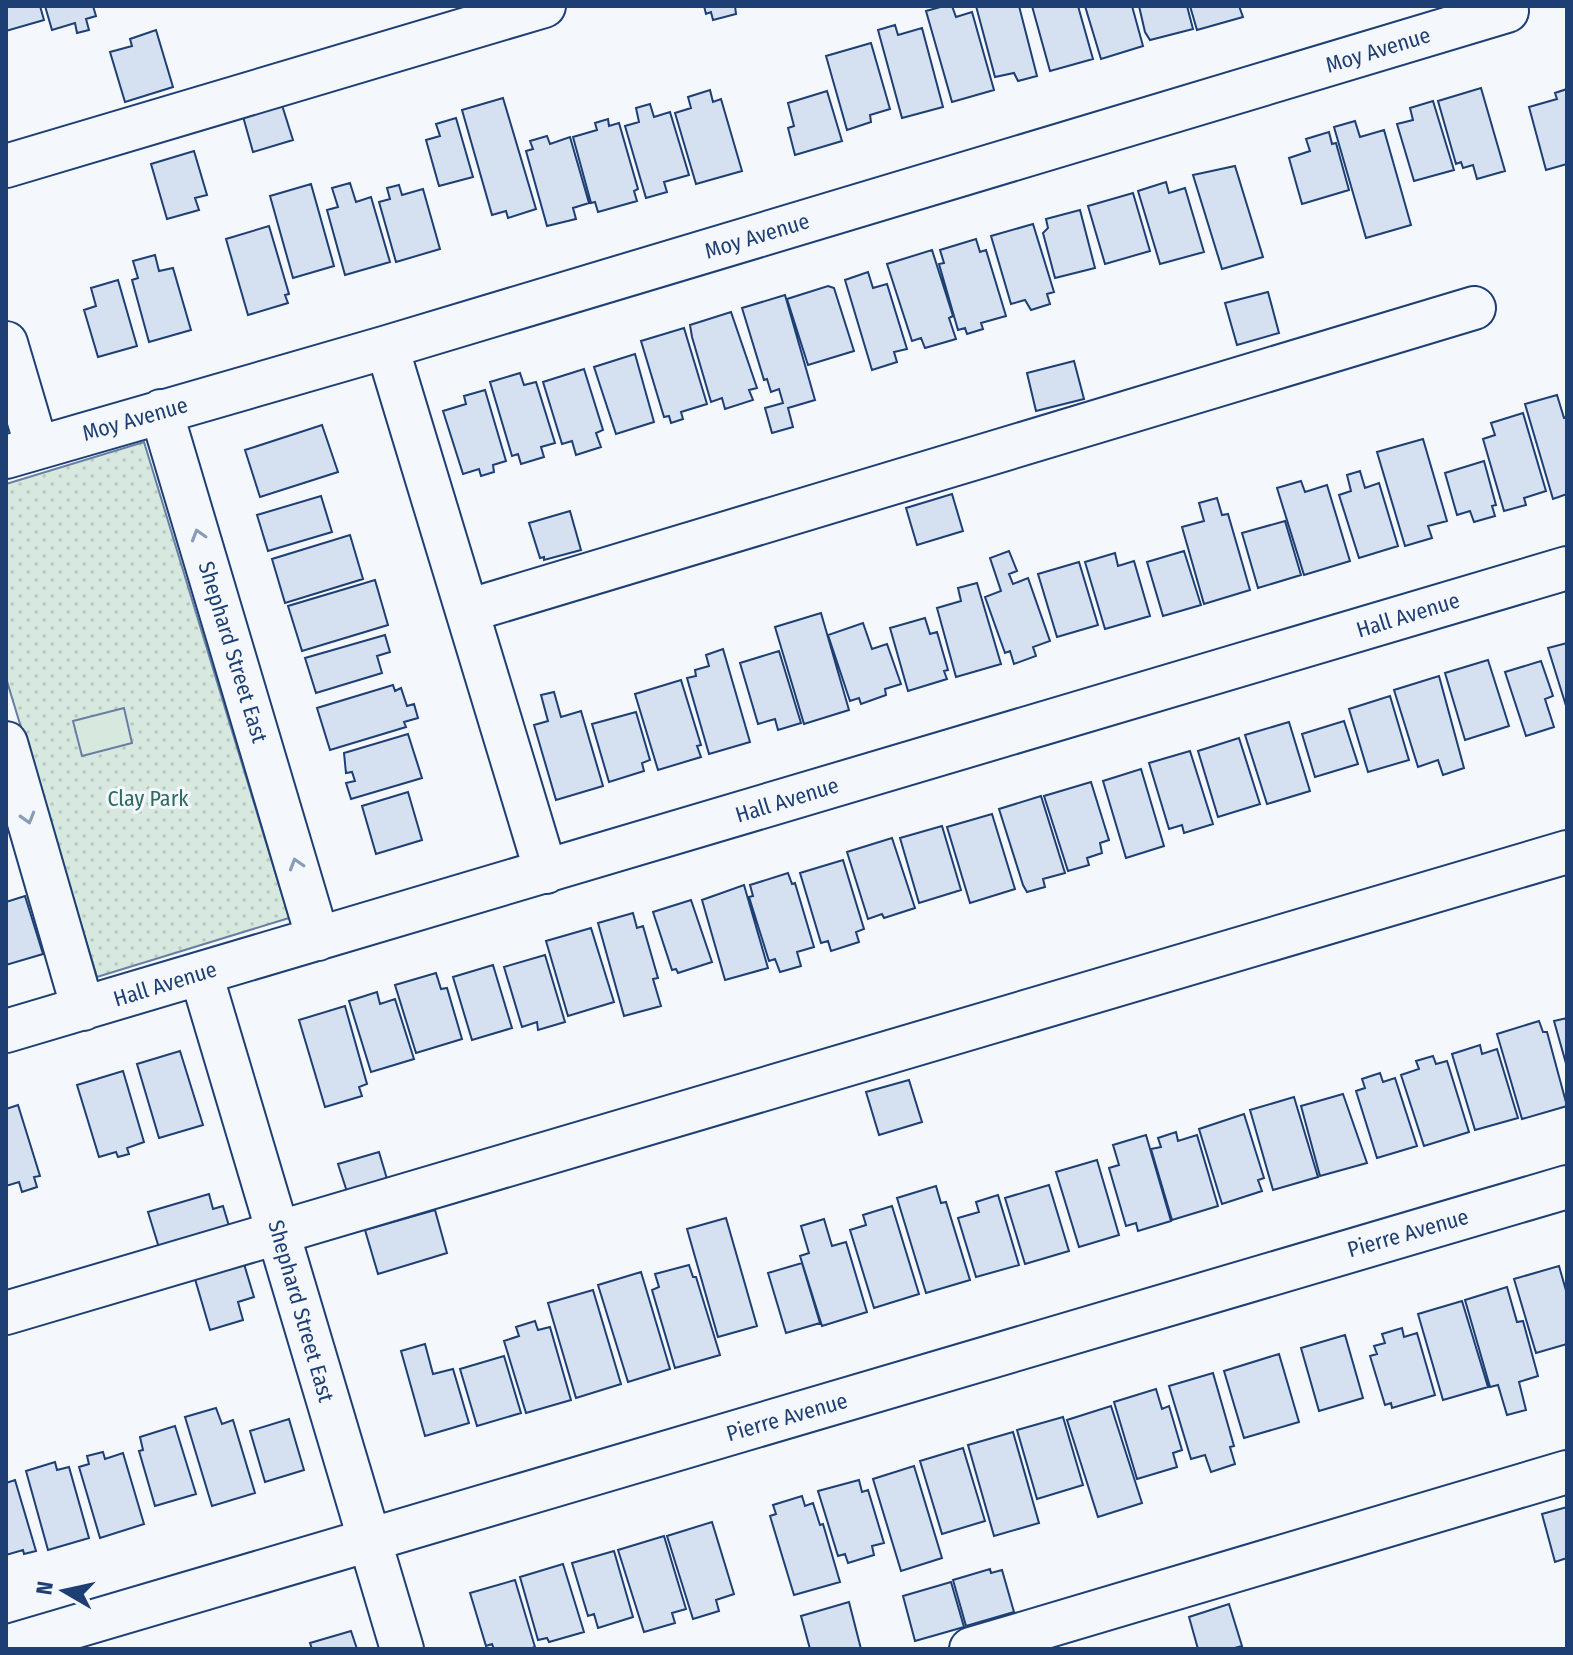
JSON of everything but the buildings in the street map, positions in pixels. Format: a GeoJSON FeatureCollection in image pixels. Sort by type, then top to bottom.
{"type":"FeatureCollection","features":[{"type":"Feature","properties":{"kind":"street"},"geometry":{"type":"LineString","coordinates":[[6,166],[544,6]]}},
{"type":"Feature","properties":{"kind":"street","name":"Moy Avenue"},"geometry":{"type":"LineString","coordinates":[[21,452],[387,347],[1507,11]]}},
{"type":"Feature","properties":{"kind":"street"},"geometry":{"type":"LineString","coordinates":[[467,611],[1474,308]]}},
{"type":"Feature","properties":{"kind":"street"},"geometry":{"type":"LineString","coordinates":[[6,343],[21,452]]}},
{"type":"Feature","properties":{"kind":"street"},"geometry":{"type":"LineString","coordinates":[[387,347],[546,872]]}},
{"type":"Feature","properties":{"kind":"street","name":"Shephard Street East"},"geometry":{"type":"LineString","coordinates":[[161,411],[318,939]]}},
{"type":"Feature","properties":{"kind":"street","name":"Hall Avenue"},"geometry":{"type":"LineString","coordinates":[[6,1031],[1567,568]]}},
{"type":"Feature","properties":{"kind":"street"},"geometry":{"type":"LineString","coordinates":[[6,743],[83,1009]]}},
{"type":"Feature","properties":{"kind":"street"},"geometry":{"type":"LineString","coordinates":[[6,1313],[1567,852]]}},
{"type":"Feature","properties":{"kind":"street","name":"Shephard Street East"},"geometry":{"type":"LineString","coordinates":[[201,974],[402,1649]]}},
{"type":"Feature","properties":{"kind":"street","name":"Pierre Avenue"},"geometry":{"type":"LineString","coordinates":[[6,1647],[1567,1187]]}},
{"type":"Feature","properties":{"kind":"street"},"geometry":{"type":"LineString","coordinates":[[971,1649],[1567,1472]]}},
{"type":"Feature","properties":{"kind":"green space","name":"Clay Park"},"geometry":{"type":"Polygon","coordinates":[[[144,442],[289,918],[97,977],[6,678],[6,484],[144,442]]]}},
{"type":"Feature","properties":{"kind":"green space"},"geometry":{"type":"Polygon","coordinates":[[[124,708],[132,743],[82,756],[73,721],[124,708]]]}}]}
